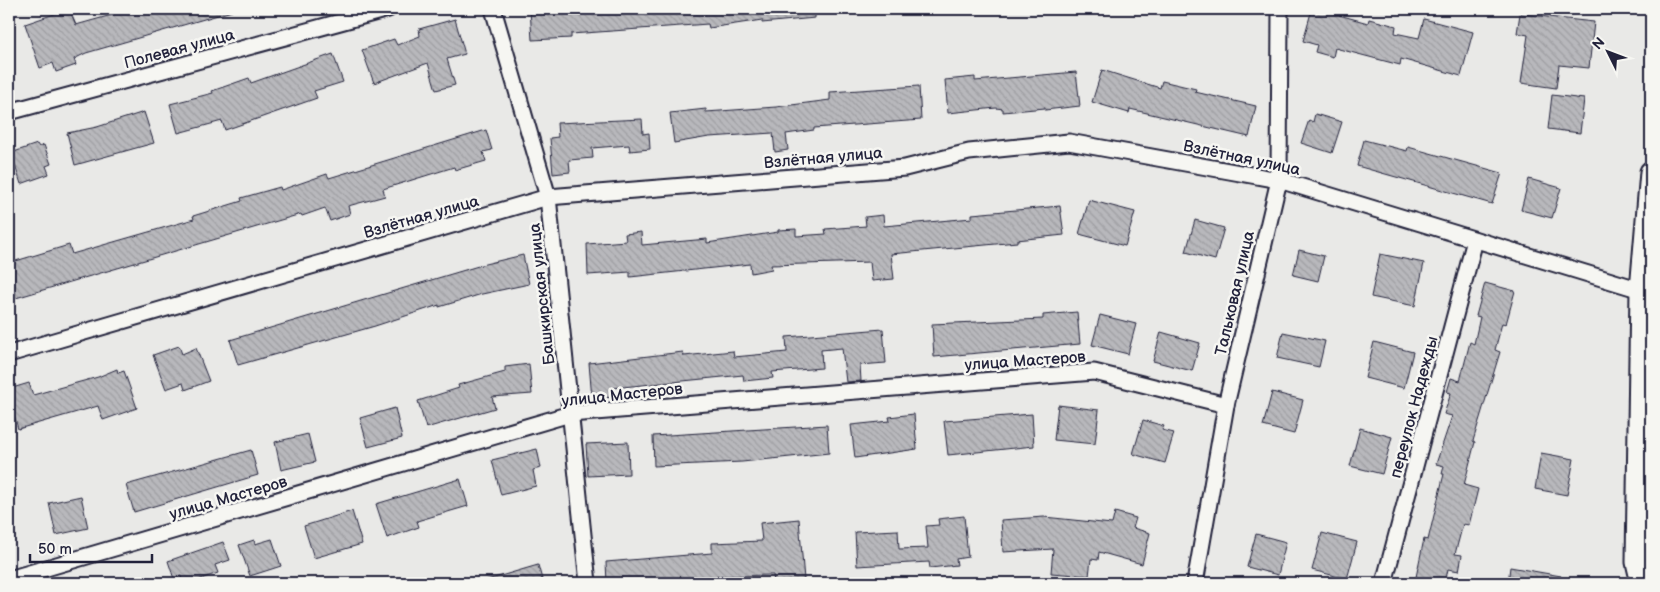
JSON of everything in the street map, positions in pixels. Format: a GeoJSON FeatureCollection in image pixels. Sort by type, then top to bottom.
{"type":"FeatureCollection","features":[{"type":"Feature","properties":{"kind":"main road"},"geometry":{"type":"LineString","coordinates":[[1642,583],[1637,562],[1645,482],[1642,290],[1651,172]]}},
{"type":"Feature","properties":{"kind":"street","name":"Полевая улица"},"geometry":{"type":"LineString","coordinates":[[9,112],[388,9]]}},
{"type":"Feature","properties":{"kind":"street","name":"Башкирская улица"},"geometry":{"type":"LineString","coordinates":[[493,9],[548,197],[588,583]]}},
{"type":"Feature","properties":{"kind":"street","name":"Тальковая улица"},"geometry":{"type":"LineString","coordinates":[[1195,583],[1226,405],[1279,180],[1280,9]]}},
{"type":"Feature","properties":{"kind":"street","name":"Взлётная улица"},"geometry":{"type":"LineString","coordinates":[[9,354],[548,197],[904,168],[969,152],[1069,142],[1279,180],[1642,290]]}},
{"type":"Feature","properties":{"kind":"street","name":"переулок Надежды"},"geometry":{"type":"LineString","coordinates":[[1384,583],[1475,240]]}},
{"type":"Feature","properties":{"kind":"street","name":"улица Мастеров"},"geometry":{"type":"LineString","coordinates":[[9,579],[570,414],[1094,372],[1226,405]]}},
{"type":"Feature","properties":{"kind":"green space"},"geometry":{"type":"Polygon","coordinates":[[[1651,185],[1651,552],[1645,508],[1651,185]]]}},
{"type":"Feature","properties":{"kind":"building"},"geometry":{"type":"Polygon","coordinates":[[[69,9],[76,25],[133,9],[232,9],[232,11],[86,53],[74,59],[76,65],[56,72],[53,63],[40,68],[25,24],[69,9]]]}},
{"type":"Feature","properties":{"kind":"building"},"geometry":{"type":"Polygon","coordinates":[[[530,9],[815,9],[815,18],[762,23],[762,20],[709,28],[708,24],[571,34],[571,38],[532,40],[530,9]]]}},
{"type":"Feature","properties":{"kind":"building"},"geometry":{"type":"Polygon","coordinates":[[[1312,9],[1326,12],[1326,9],[1341,9],[1339,15],[1368,23],[1369,19],[1396,26],[1395,33],[1419,38],[1424,19],[1473,32],[1461,76],[1401,59],[1400,65],[1335,48],[1333,57],[1315,52],[1317,45],[1303,41],[1312,9]]]}},
{"type":"Feature","properties":{"kind":"building"},"geometry":{"type":"Polygon","coordinates":[[[1520,14],[1594,22],[1589,68],[1559,65],[1556,88],[1521,83],[1528,35],[1517,33],[1520,14]]]}},
{"type":"Feature","properties":{"kind":"building"},"geometry":{"type":"Polygon","coordinates":[[[455,19],[465,54],[447,59],[455,85],[436,90],[428,63],[374,83],[362,50],[394,39],[397,45],[420,36],[419,29],[455,19]]]}},
{"type":"Feature","properties":{"kind":"building"},"geometry":{"type":"Polygon","coordinates":[[[333,54],[343,82],[314,91],[317,98],[225,130],[222,121],[178,133],[170,104],[213,93],[212,91],[249,78],[251,83],[333,54]]]}},
{"type":"Feature","properties":{"kind":"building"},"geometry":{"type":"Polygon","coordinates":[[[1102,70],[1160,88],[1162,81],[1196,89],[1195,92],[1256,106],[1249,137],[1130,109],[1129,113],[1092,102],[1102,70]]]}},
{"type":"Feature","properties":{"kind":"building"},"geometry":{"type":"Polygon","coordinates":[[[1076,72],[1080,106],[1003,112],[1003,109],[996,108],[948,113],[945,80],[975,77],[975,81],[1076,72]]]}},
{"type":"Feature","properties":{"kind":"building"},"geometry":{"type":"Polygon","coordinates":[[[919,86],[921,120],[814,128],[814,130],[786,134],[788,150],[775,152],[773,133],[709,137],[674,143],[670,113],[706,109],[706,112],[776,107],[830,100],[830,92],[919,86]]]}},
{"type":"Feature","properties":{"kind":"building"},"geometry":{"type":"Polygon","coordinates":[[[1552,95],[1584,99],[1580,133],[1548,129],[1552,95]]]}},
{"type":"Feature","properties":{"kind":"building"},"geometry":{"type":"Polygon","coordinates":[[[144,112],[154,143],[75,165],[67,133],[97,127],[144,112]]]}},
{"type":"Feature","properties":{"kind":"building"},"geometry":{"type":"Polygon","coordinates":[[[1315,114],[1342,122],[1332,153],[1301,143],[1309,120],[1313,122],[1315,114]]]}},
{"type":"Feature","properties":{"kind":"building"},"geometry":{"type":"Polygon","coordinates":[[[642,119],[643,134],[649,133],[650,149],[630,151],[629,145],[592,148],[593,158],[569,160],[570,172],[553,174],[550,138],[558,137],[557,123],[642,119]]]}},
{"type":"Feature","properties":{"kind":"building"},"geometry":{"type":"Polygon","coordinates":[[[486,130],[492,150],[483,152],[486,161],[455,170],[454,167],[383,189],[385,196],[348,206],[350,214],[330,221],[325,208],[302,216],[301,214],[9,300],[9,263],[69,245],[72,254],[194,219],[193,216],[242,201],[241,198],[280,187],[281,190],[327,174],[329,178],[486,130]]]}},
{"type":"Feature","properties":{"kind":"building"},"geometry":{"type":"Polygon","coordinates":[[[1364,140],[1407,151],[1408,147],[1502,173],[1492,204],[1357,166],[1364,140]]]}},
{"type":"Feature","properties":{"kind":"building"},"geometry":{"type":"Polygon","coordinates":[[[37,144],[39,147],[44,145],[51,164],[46,166],[49,174],[21,184],[11,153],[37,144]]]}},
{"type":"Feature","properties":{"kind":"building"},"geometry":{"type":"Polygon","coordinates":[[[1529,179],[1561,188],[1552,218],[1521,210],[1529,179]]]}},
{"type":"Feature","properties":{"kind":"building"},"geometry":{"type":"Polygon","coordinates":[[[1089,200],[1135,212],[1125,246],[1079,234],[1089,200]]]}},
{"type":"Feature","properties":{"kind":"building"},"geometry":{"type":"Polygon","coordinates":[[[1060,206],[1064,235],[1017,240],[1017,242],[891,254],[894,279],[872,281],[870,262],[771,265],[772,269],[751,273],[750,264],[630,277],[630,272],[588,275],[587,244],[626,241],[625,234],[641,232],[642,245],[707,239],[707,243],[778,232],[778,230],[796,229],[796,236],[826,234],[825,229],[866,226],[865,217],[883,215],[884,226],[972,218],[972,214],[1060,206]]]}},
{"type":"Feature","properties":{"kind":"building"},"geometry":{"type":"Polygon","coordinates":[[[1195,220],[1224,228],[1215,260],[1186,252],[1195,220]]]}},
{"type":"Feature","properties":{"kind":"building"},"geometry":{"type":"Polygon","coordinates":[[[1299,250],[1324,256],[1318,281],[1293,275],[1299,250]]]}},
{"type":"Feature","properties":{"kind":"building"},"geometry":{"type":"Polygon","coordinates":[[[1380,254],[1424,263],[1415,306],[1371,297],[1380,254]]]}},
{"type":"Feature","properties":{"kind":"building"},"geometry":{"type":"Polygon","coordinates":[[[523,255],[529,284],[482,294],[439,307],[439,305],[375,326],[238,365],[230,340],[485,264],[523,255]]]}},
{"type":"Feature","properties":{"kind":"building"},"geometry":{"type":"Polygon","coordinates":[[[1485,283],[1515,291],[1506,324],[1502,323],[1495,350],[1500,352],[1473,441],[1475,442],[1464,485],[1478,489],[1469,525],[1463,524],[1455,554],[1462,555],[1459,571],[1448,569],[1445,583],[1416,577],[1424,539],[1428,540],[1444,474],[1442,474],[1444,466],[1436,464],[1452,416],[1444,414],[1451,393],[1447,392],[1451,378],[1460,381],[1470,342],[1474,344],[1480,317],[1476,316],[1485,283]]]}},
{"type":"Feature","properties":{"kind":"building"},"geometry":{"type":"Polygon","coordinates":[[[1077,312],[1080,344],[934,357],[932,324],[1043,319],[1043,315],[1077,312]]]}},
{"type":"Feature","properties":{"kind":"building"},"geometry":{"type":"Polygon","coordinates":[[[1100,315],[1136,324],[1128,354],[1092,345],[1100,315]]]}},
{"type":"Feature","properties":{"kind":"building"},"geometry":{"type":"Polygon","coordinates":[[[883,329],[886,363],[860,365],[861,381],[846,382],[842,348],[821,350],[822,368],[772,372],[773,378],[744,381],[743,375],[612,388],[614,397],[592,399],[589,363],[683,352],[684,356],[733,351],[734,357],[787,352],[786,337],[883,329]]]}},
{"type":"Feature","properties":{"kind":"building"},"geometry":{"type":"Polygon","coordinates":[[[1161,332],[1200,343],[1192,371],[1153,361],[1161,332]]]}},
{"type":"Feature","properties":{"kind":"building"},"geometry":{"type":"Polygon","coordinates":[[[1283,332],[1325,341],[1319,367],[1277,358],[1283,332]]]}},
{"type":"Feature","properties":{"kind":"building"},"geometry":{"type":"Polygon","coordinates":[[[1374,342],[1413,352],[1404,388],[1365,378],[1374,342]]]}},
{"type":"Feature","properties":{"kind":"building"},"geometry":{"type":"Polygon","coordinates":[[[179,346],[182,354],[196,348],[209,381],[185,390],[183,383],[166,389],[153,355],[179,346]]]}},
{"type":"Feature","properties":{"kind":"building"},"geometry":{"type":"Polygon","coordinates":[[[529,364],[532,394],[492,397],[495,408],[426,428],[418,401],[459,388],[458,385],[505,372],[505,367],[529,364]]]}},
{"type":"Feature","properties":{"kind":"building"},"geometry":{"type":"Polygon","coordinates":[[[117,369],[118,373],[124,371],[137,408],[103,420],[98,406],[18,429],[11,404],[9,404],[9,389],[29,383],[33,395],[98,377],[117,369]]]}},
{"type":"Feature","properties":{"kind":"building"},"geometry":{"type":"Polygon","coordinates":[[[1272,392],[1303,400],[1294,434],[1263,426],[1272,392]]]}},
{"type":"Feature","properties":{"kind":"building"},"geometry":{"type":"Polygon","coordinates":[[[1058,405],[1099,410],[1095,444],[1054,440],[1058,405]]]}},
{"type":"Feature","properties":{"kind":"building"},"geometry":{"type":"Polygon","coordinates":[[[395,408],[402,438],[368,447],[360,418],[395,408]]]}},
{"type":"Feature","properties":{"kind":"building"},"geometry":{"type":"Polygon","coordinates":[[[914,414],[917,449],[855,458],[851,425],[890,421],[889,417],[914,414]]]}},
{"type":"Feature","properties":{"kind":"building"},"geometry":{"type":"Polygon","coordinates":[[[1032,414],[1034,446],[948,455],[944,421],[1032,414]]]}},
{"type":"Feature","properties":{"kind":"building"},"geometry":{"type":"Polygon","coordinates":[[[1143,420],[1164,426],[1162,430],[1174,433],[1165,463],[1133,454],[1143,420]]]}},
{"type":"Feature","properties":{"kind":"building"},"geometry":{"type":"Polygon","coordinates":[[[827,425],[829,453],[742,462],[654,466],[653,436],[827,425]]]}},
{"type":"Feature","properties":{"kind":"building"},"geometry":{"type":"Polygon","coordinates":[[[1360,428],[1392,437],[1382,474],[1350,466],[1360,428]]]}},
{"type":"Feature","properties":{"kind":"building"},"geometry":{"type":"Polygon","coordinates":[[[308,434],[315,462],[281,470],[275,442],[308,434]]]}},
{"type":"Feature","properties":{"kind":"building"},"geometry":{"type":"Polygon","coordinates":[[[628,442],[629,474],[588,476],[586,444],[628,442]]]}},
{"type":"Feature","properties":{"kind":"building"},"geometry":{"type":"Polygon","coordinates":[[[537,449],[541,468],[533,470],[536,486],[501,495],[492,460],[537,449]]]}},
{"type":"Feature","properties":{"kind":"building"},"geometry":{"type":"Polygon","coordinates":[[[251,450],[258,475],[134,512],[126,485],[251,450]]]}},
{"type":"Feature","properties":{"kind":"building"},"geometry":{"type":"Polygon","coordinates":[[[1541,453],[1574,459],[1567,495],[1535,489],[1541,453]]]}},
{"type":"Feature","properties":{"kind":"building"},"geometry":{"type":"Polygon","coordinates":[[[460,479],[468,506],[417,521],[419,527],[387,538],[376,504],[460,479]]]}},
{"type":"Feature","properties":{"kind":"building"},"geometry":{"type":"Polygon","coordinates":[[[81,496],[88,528],[56,535],[49,503],[81,496]]]}},
{"type":"Feature","properties":{"kind":"building"},"geometry":{"type":"Polygon","coordinates":[[[352,511],[362,544],[314,558],[304,526],[352,511]]]}},
{"type":"Feature","properties":{"kind":"building"},"geometry":{"type":"Polygon","coordinates":[[[1115,512],[1136,518],[1133,528],[1150,533],[1142,564],[1099,552],[1098,560],[1091,559],[1089,576],[1051,573],[1053,549],[1003,552],[1001,520],[1044,517],[1112,524],[1115,512]]]}},
{"type":"Feature","properties":{"kind":"building"},"geometry":{"type":"Polygon","coordinates":[[[964,516],[968,557],[956,559],[957,565],[930,568],[929,562],[857,566],[855,532],[898,530],[899,549],[928,548],[926,526],[939,525],[938,519],[964,516]]]}},
{"type":"Feature","properties":{"kind":"building"},"geometry":{"type":"Polygon","coordinates":[[[799,519],[804,580],[774,582],[773,575],[698,577],[698,581],[658,583],[607,583],[606,562],[712,553],[712,543],[762,541],[760,523],[799,519]]]}},
{"type":"Feature","properties":{"kind":"building"},"geometry":{"type":"Polygon","coordinates":[[[1322,533],[1357,542],[1347,579],[1312,570],[1322,533]]]}},
{"type":"Feature","properties":{"kind":"building"},"geometry":{"type":"Polygon","coordinates":[[[1256,534],[1286,542],[1278,575],[1247,567],[1256,534]]]}},
{"type":"Feature","properties":{"kind":"building"},"geometry":{"type":"Polygon","coordinates":[[[272,539],[281,566],[250,576],[239,545],[254,540],[255,544],[272,539]]]}},
{"type":"Feature","properties":{"kind":"building"},"geometry":{"type":"Polygon","coordinates":[[[223,542],[230,560],[215,565],[218,573],[189,583],[183,583],[181,576],[174,579],[168,561],[223,542]]]}},
{"type":"Feature","properties":{"kind":"building"},"geometry":{"type":"Polygon","coordinates":[[[538,565],[543,583],[487,583],[487,580],[538,565]]]}},
{"type":"Feature","properties":{"kind":"building"},"geometry":{"type":"Polygon","coordinates":[[[1510,567],[1561,576],[1561,583],[1508,583],[1510,567]]]}}]}
